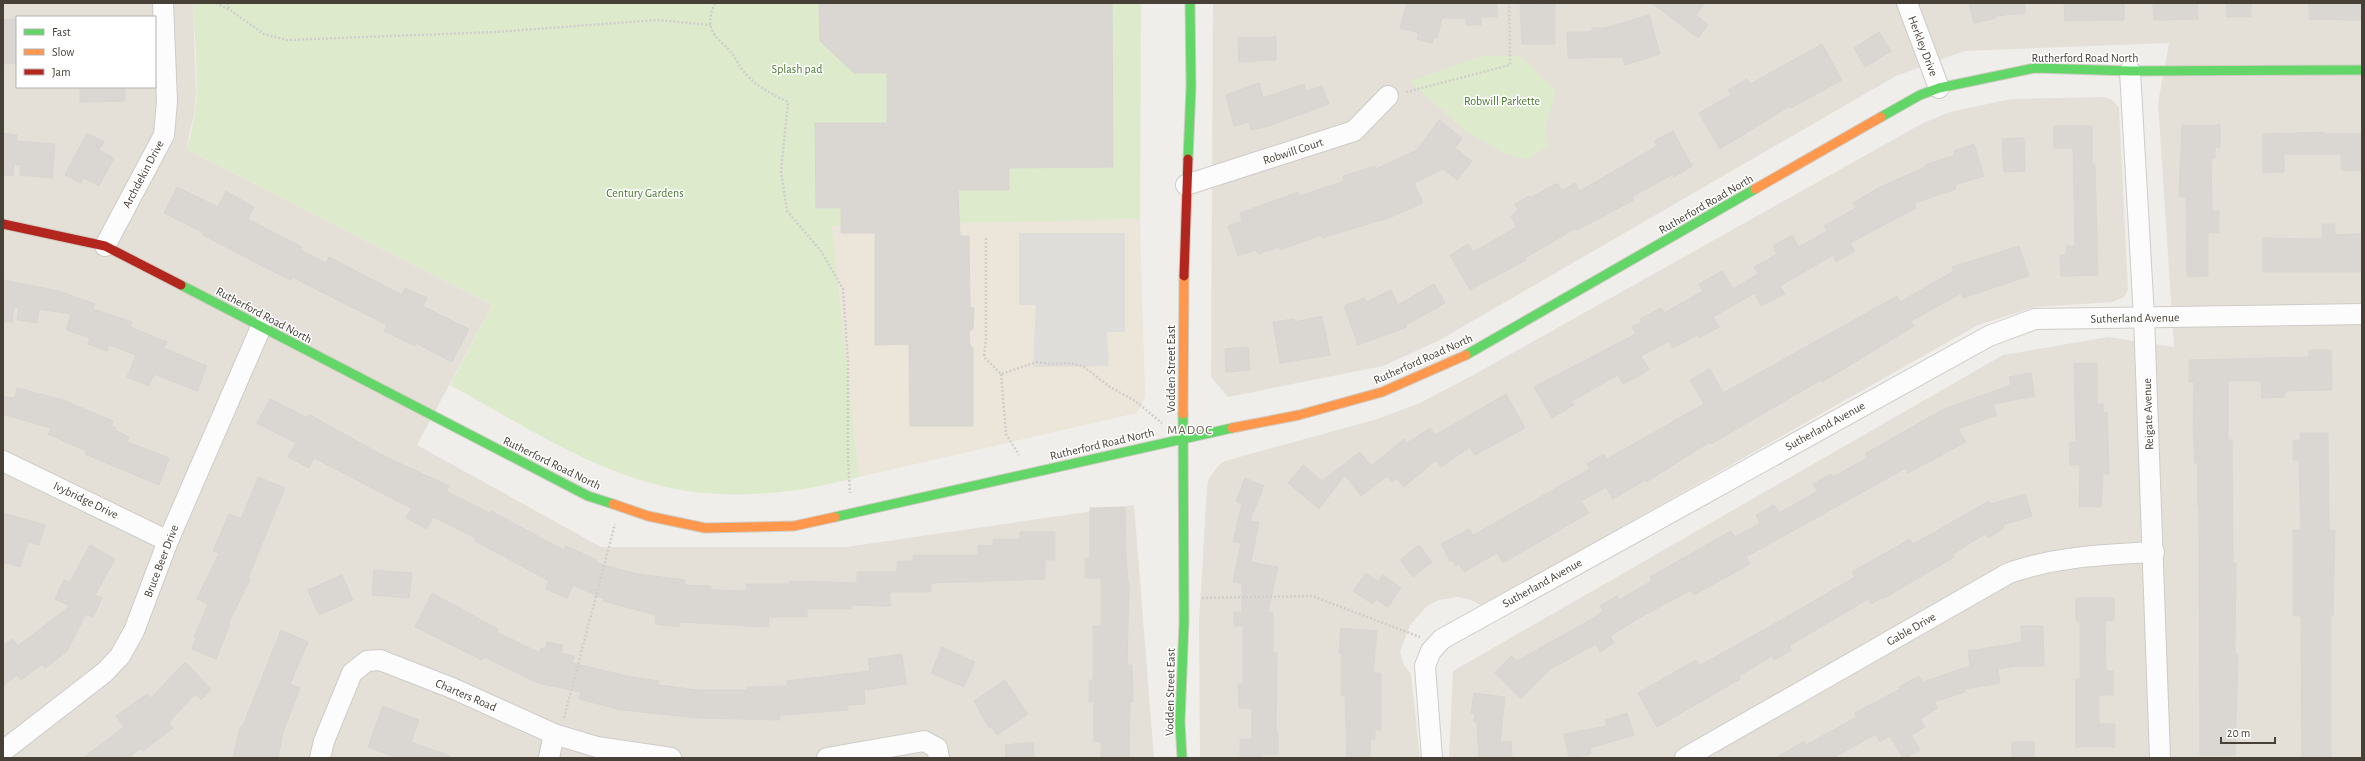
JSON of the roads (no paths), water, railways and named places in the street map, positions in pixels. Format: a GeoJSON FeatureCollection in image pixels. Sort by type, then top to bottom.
{"type":"FeatureCollection","features":[{"type":"Feature","properties":{"kind":"street","name":"Archdekin Drive"},"geometry":{"type":"LineString","coordinates":[[105,246],[164,135],[168,101],[163,3]]}},
{"type":"Feature","properties":{"kind":"street","name":"Vodden Street East"},"geometry":{"type":"LineString","coordinates":[[1182,758],[1180,722],[1184,599],[1182,342],[1186,186],[1191,87],[1190,3]]}},
{"type":"Feature","properties":{"kind":"street","name":"Herkley Drive"},"geometry":{"type":"LineString","coordinates":[[1908,3],[1940,88]]}},
{"type":"Feature","properties":{"kind":"street","name":"Rutherford Road North"},"geometry":{"type":"LineString","coordinates":[[3,224],[105,246],[574,489],[648,516],[705,528],[794,526],[1031,472],[1299,415],[1382,392],[1462,357],[1920,95],[1940,88],[2035,68],[2130,71],[2362,70]]}},
{"type":"Feature","properties":{"kind":"street","name":"Reigate Avenue"},"geometry":{"type":"LineString","coordinates":[[2130,71],[2144,317],[2154,552],[2160,758]]}},
{"type":"Feature","properties":{"kind":"street","name":"Robwill Court"},"geometry":{"type":"LineString","coordinates":[[1186,186],[1354,131],[1388,96]]}},
{"type":"Feature","properties":{"kind":"street","name":"Sutherland Avenue"},"geometry":{"type":"LineString","coordinates":[[1432,758],[1425,666],[1431,651],[1442,639],[1989,336],[2035,319],[2362,314]]}},
{"type":"Feature","properties":{"kind":"street","name":"Bruce Beer Drive"},"geometry":{"type":"LineString","coordinates":[[3,751],[105,672],[120,656],[134,631],[168,541],[261,327]]}},
{"type":"Feature","properties":{"kind":"street","name":"Ivybridge Drive"},"geometry":{"type":"LineString","coordinates":[[3,461],[168,541]]}},
{"type":"Feature","properties":{"kind":"street","name":"Gable Drive"},"geometry":{"type":"LineString","coordinates":[[1685,758],[2009,573],[2039,563],[2066,558],[2154,552]]}},
{"type":"Feature","properties":{"kind":"street","name":"Charters Road"},"geometry":{"type":"LineString","coordinates":[[320,758],[324,741],[352,673],[367,661],[380,660],[452,688],[554,734],[597,747],[671,758]]}},
{"type":"Feature","properties":{"kind":"street"},"geometry":{"type":"LineString","coordinates":[[549,758],[554,734]]}},
{"type":"Feature","properties":{"kind":"street"},"geometry":{"type":"LineString","coordinates":[[827,758],[924,741],[937,748],[939,758]]}},
{"type":"Feature","properties":{"kind":"district","name":"MADOC"},"geometry":{"type":"Point","coordinates":[1190,429]}},
{"type":"Feature","properties":{"kind":"park label","name":"Splash pad"},"geometry":{"type":"Point","coordinates":[797,69]}},
{"type":"Feature","properties":{"kind":"park label","name":"Robwill Parkette"},"geometry":{"type":"Point","coordinates":[1502,101]}},
{"type":"Feature","properties":{"kind":"park label","name":"Century Gardens"},"geometry":{"type":"Point","coordinates":[645,193]}}]}
